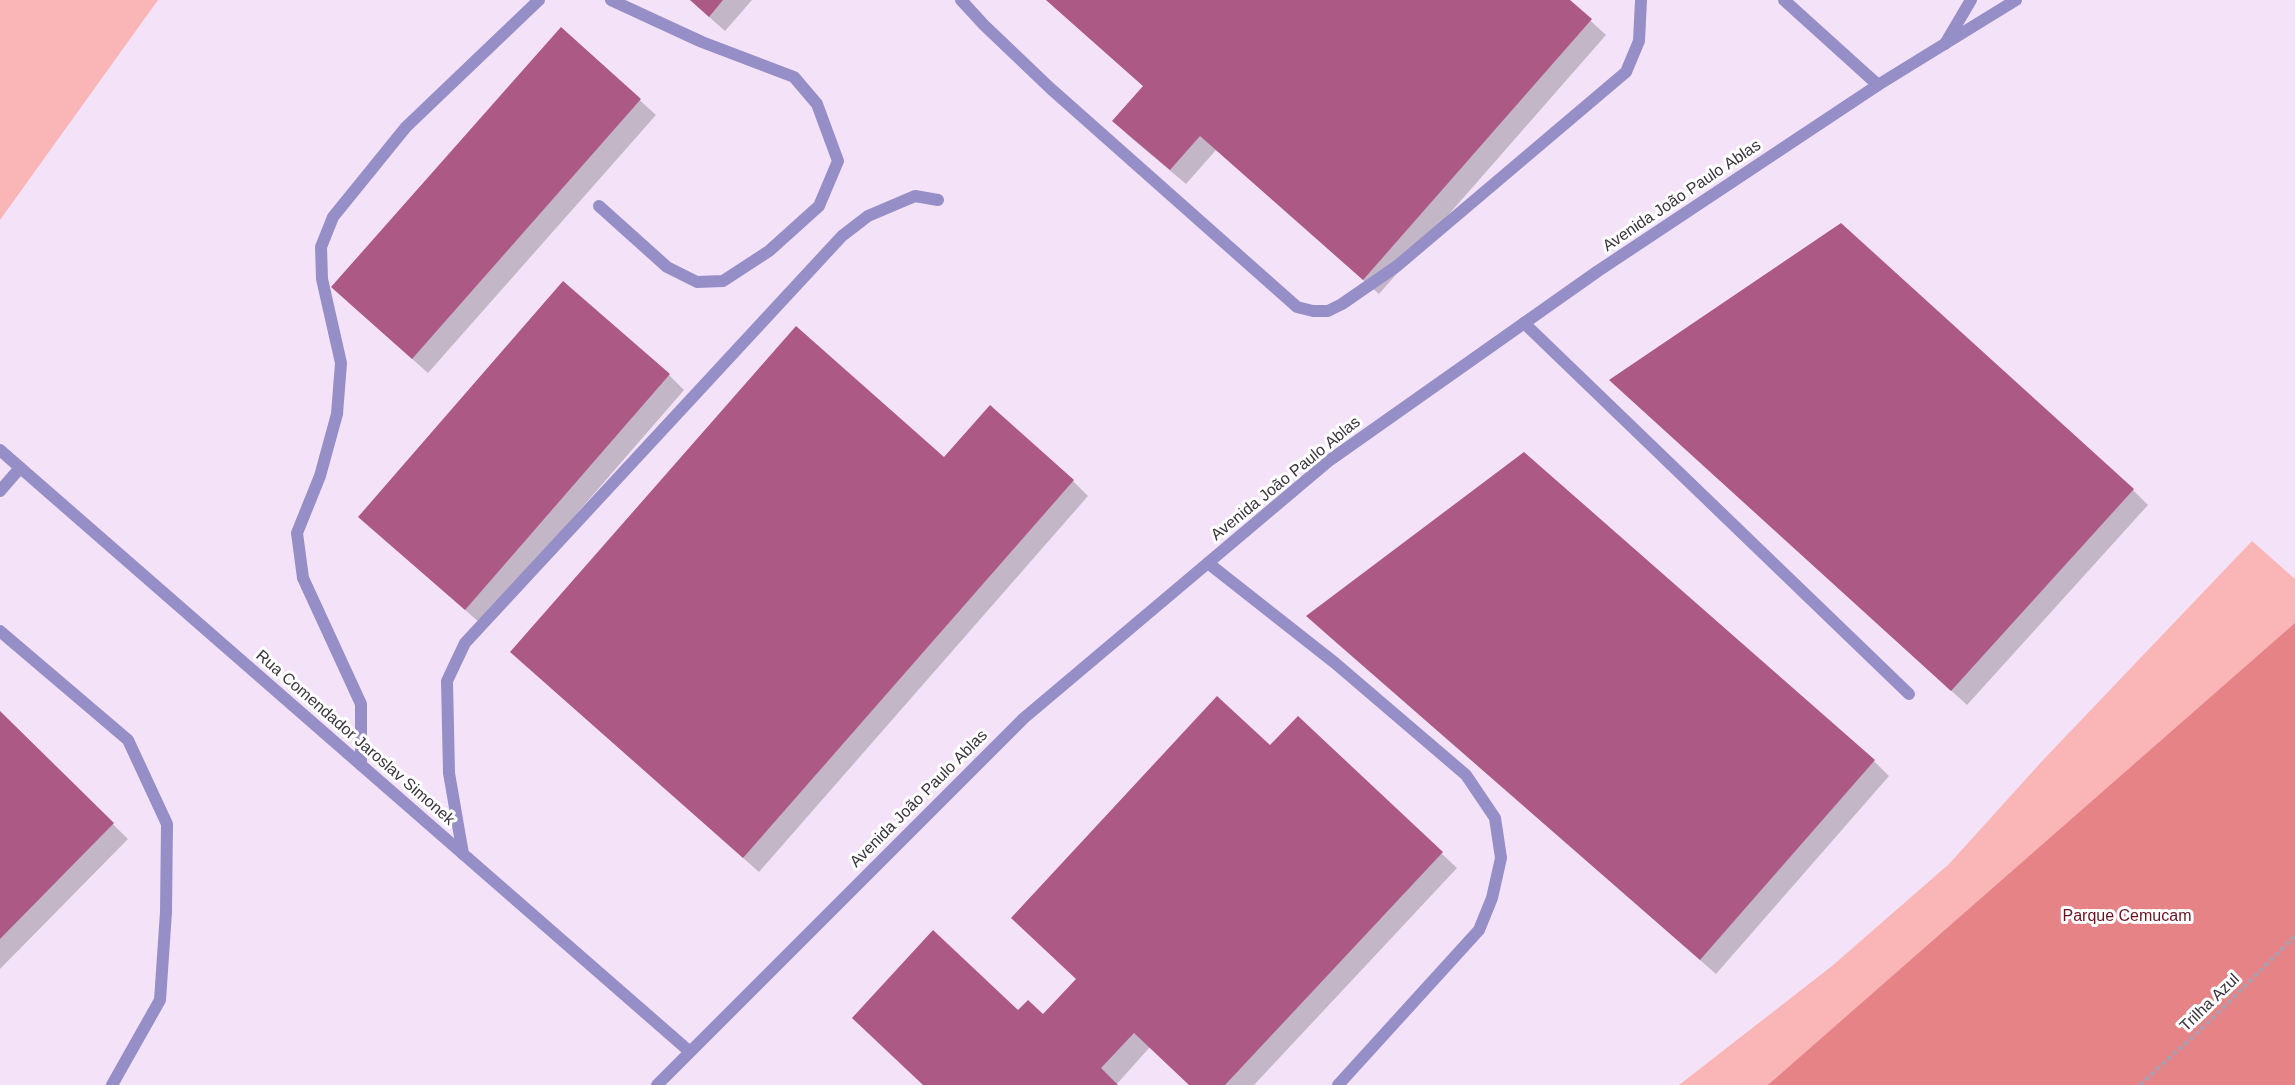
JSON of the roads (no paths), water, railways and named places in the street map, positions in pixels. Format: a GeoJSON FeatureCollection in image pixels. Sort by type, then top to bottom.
{"type":"FeatureCollection","features":[{"type":"Feature","properties":{"kind":"street"},"geometry":{"type":"LineString","coordinates":[[361,765],[361,704],[303,578],[297,533],[320,476],[337,414],[341,363],[322,279],[321,247],[333,217],[406,127],[539,0]]}},
{"type":"Feature","properties":{"kind":"street"},"geometry":{"type":"LineString","coordinates":[[599,206],[667,267],[697,282],[723,281],[769,251],[819,206],[838,161],[817,104],[794,77],[702,42],[611,0]]}},
{"type":"Feature","properties":{"kind":"street"},"geometry":{"type":"LineString","coordinates":[[961,0],[1050,88],[1297,307],[1313,311],[1328,311],[1342,304],[1397,266],[1626,72],[1639,41],[1641,0]]}},
{"type":"Feature","properties":{"kind":"street"},"geometry":{"type":"LineString","coordinates":[[1784,0],[1878,85]]}},
{"type":"Feature","properties":{"kind":"street"},"geometry":{"type":"LineString","coordinates":[[1945,44],[1971,0]]}},
{"type":"Feature","properties":{"kind":"street","name":"Avenida João Paulo Ablas"},"geometry":{"type":"LineString","coordinates":[[657,1085],[1024,718],[1330,460],[1524,323],[1878,85],[2016,0]]}},
{"type":"Feature","properties":{"kind":"street"},"geometry":{"type":"LineString","coordinates":[[463,854],[449,773],[447,681],[465,643],[842,236],[868,216],[915,196],[938,200]]}},
{"type":"Feature","properties":{"kind":"street"},"geometry":{"type":"LineString","coordinates":[[1524,323],[1909,694]]}},
{"type":"Feature","properties":{"kind":"street","name":"Rua Comendador Jaroslav Simonek"},"geometry":{"type":"LineString","coordinates":[[0,450],[689,1051]]}},
{"type":"Feature","properties":{"kind":"street"},"geometry":{"type":"LineString","coordinates":[[0,491],[20,468]]}},
{"type":"Feature","properties":{"kind":"street"},"geometry":{"type":"LineString","coordinates":[[1208,563],[1335,663],[1466,775],[1495,818],[1501,858],[1492,898],[1479,930],[1338,1085]]}},
{"type":"Feature","properties":{"kind":"street"},"geometry":{"type":"LineString","coordinates":[[0,631],[128,740],[167,824],[166,912],[160,1000],[112,1085]]}},
{"type":"Feature","properties":{"kind":"park label","name":"Parque Cemucam"},"geometry":{"type":"Point","coordinates":[2127,917]}}]}
